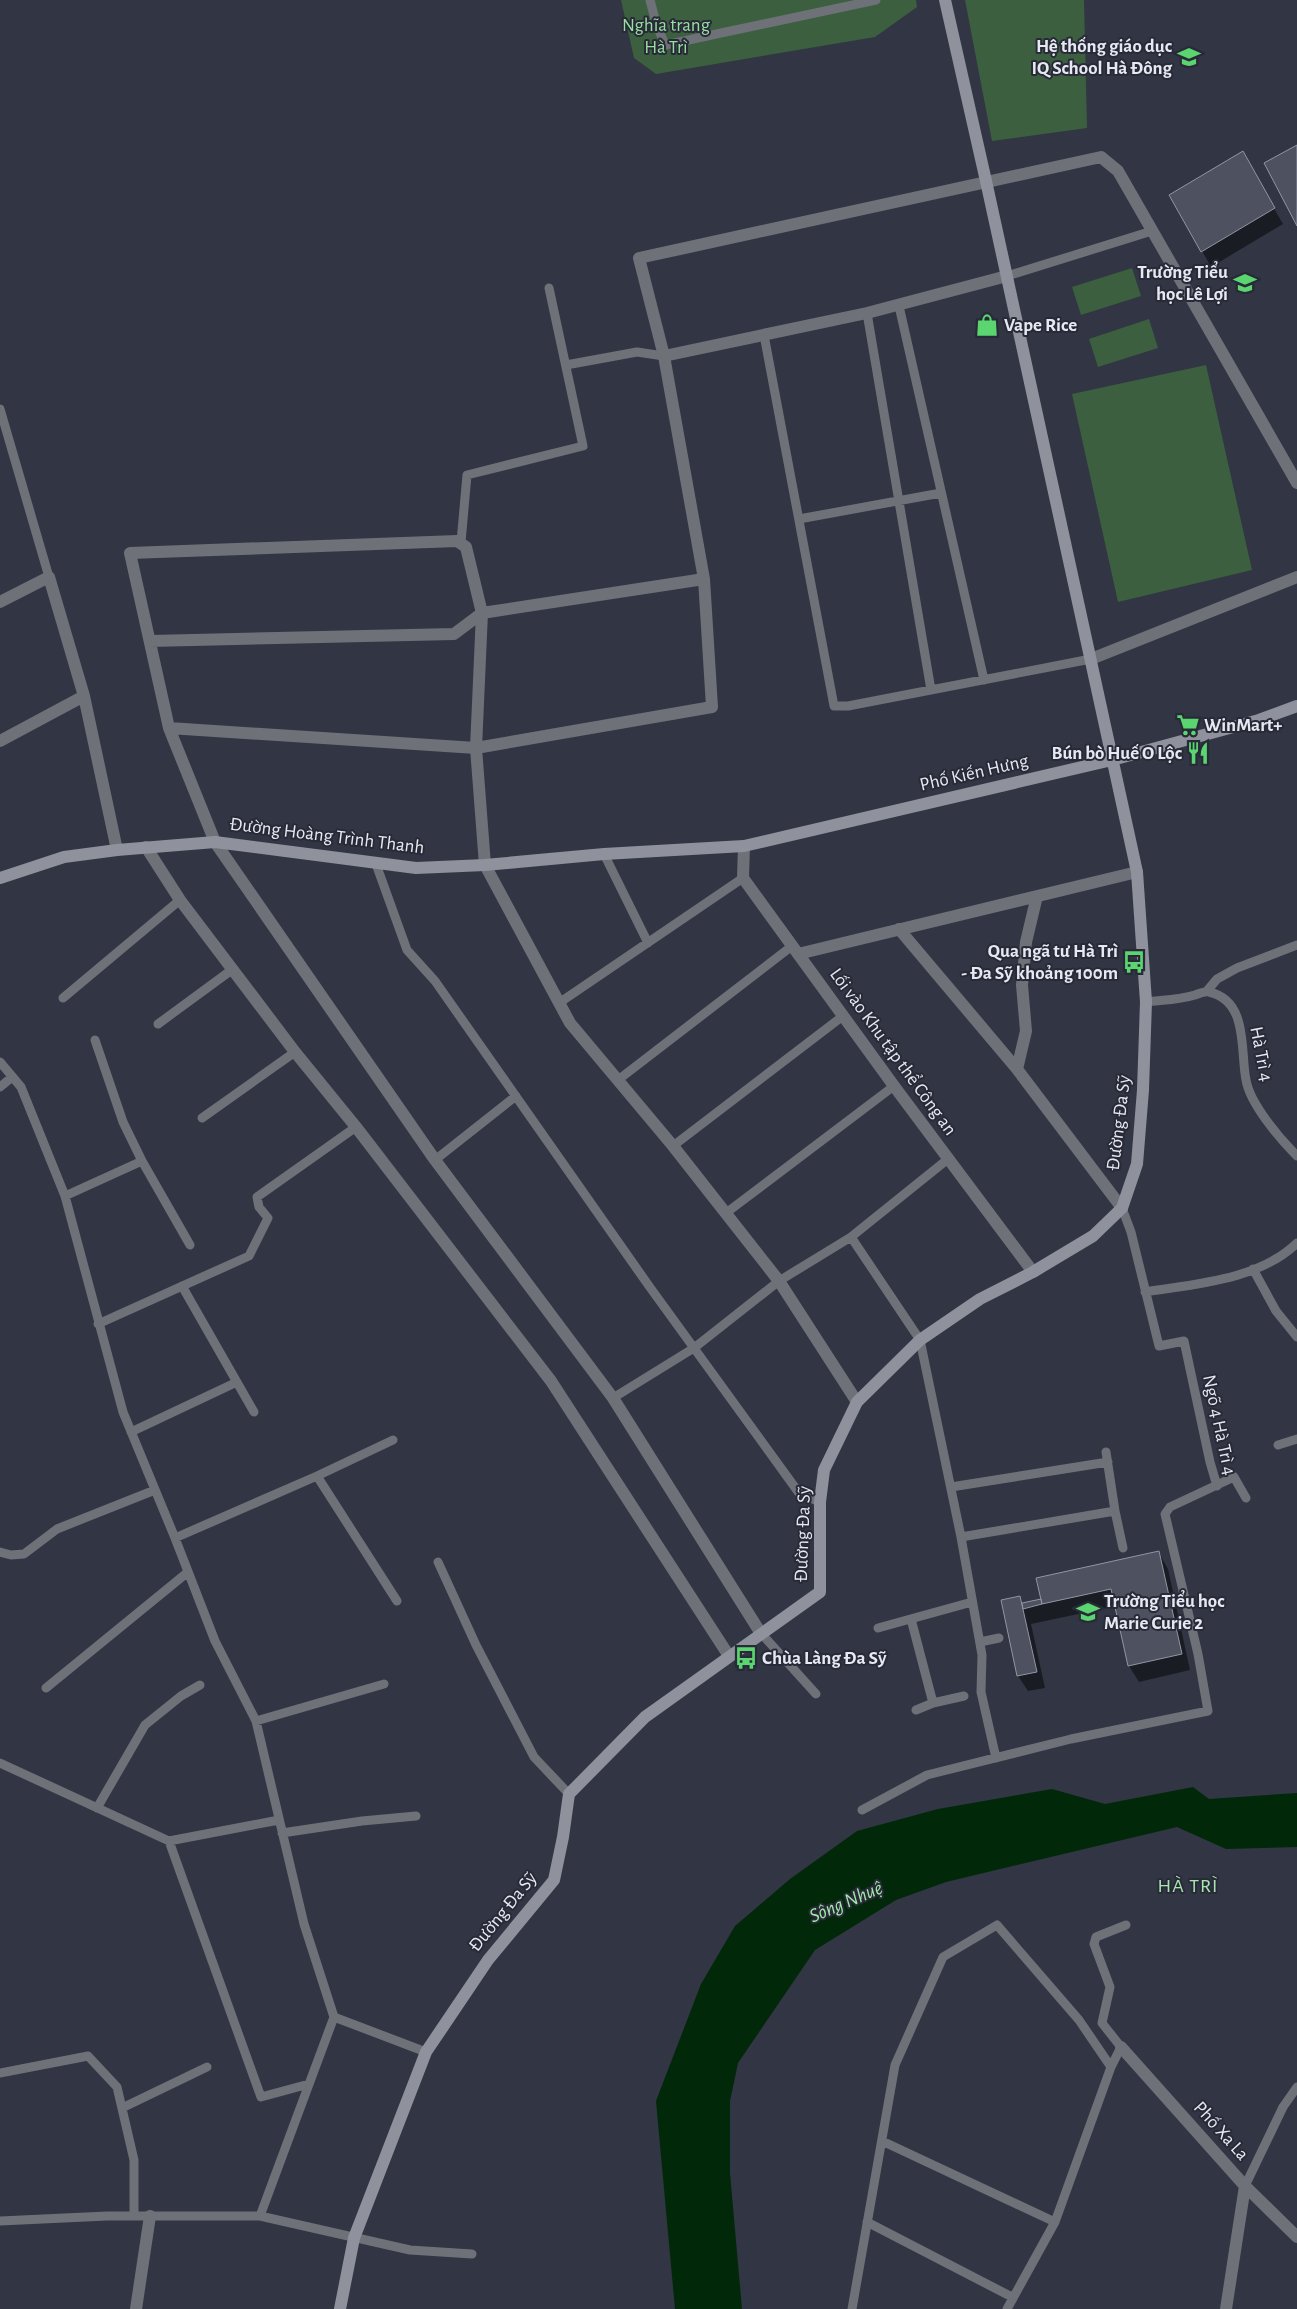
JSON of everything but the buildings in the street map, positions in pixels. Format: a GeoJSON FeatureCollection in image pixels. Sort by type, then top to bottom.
{"type":"FeatureCollection","features":[{"type":"Feature","properties":{"kind":"street","name":"Đường Đa Sỹ"},"geometry":{"type":"LineString","coordinates":[[340,2309],[354,2238],[426,2052],[488,1960],[554,1880],[564,1836],[569,1794],[644,1717],[760,1632],[820,1592],[820,1502],[824,1470],[857,1402],[920,1340],[980,1299],[1033,1272],[1093,1236],[1122,1208],[1137,1164],[1144,1090],[1146,1002],[1137,872],[945,0]]}},
{"type":"Feature","properties":{"kind":"street"},"geometry":{"type":"LineString","coordinates":[[169,728],[476,748],[712,707],[704,580],[664,356],[640,258],[986,181],[1047,170],[1101,157],[1118,171],[1152,231],[1229,356],[1297,483]]}},
{"type":"Feature","properties":{"kind":"street"},"geometry":{"type":"LineString","coordinates":[[664,356],[899,306],[1007,276]]}},
{"type":"Feature","properties":{"kind":"street"},"geometry":{"type":"LineString","coordinates":[[760,1632],[613,1398],[435,1160],[215,842],[169,728],[130,553],[461,542],[466,547],[482,613],[476,748],[485,865],[570,1023],[673,1146],[778,1281],[857,1402]]}},
{"type":"Feature","properties":{"kind":"street"},"geometry":{"type":"LineString","coordinates":[[0,602],[49,577],[84,696],[117,850]]}},
{"type":"Feature","properties":{"kind":"street"},"geometry":{"type":"LineString","coordinates":[[1091,659],[1297,577]]}},
{"type":"Feature","properties":{"kind":"street"},"geometry":{"type":"LineString","coordinates":[[150,641],[454,634],[482,613],[704,580]]}},
{"type":"Feature","properties":{"kind":"street"},"geometry":{"type":"LineString","coordinates":[[0,740],[84,696]]}},
{"type":"Feature","properties":{"kind":"street","name":"Phố Kiến Hưng"},"geometry":{"type":"LineString","coordinates":[[744,846],[1112,760],[1259,720],[1297,706]]}},
{"type":"Feature","properties":{"kind":"street","name":"Đường Hoàng Trình Thanh"},"geometry":{"type":"LineString","coordinates":[[0,878],[64,857],[146,847],[215,842],[416,868],[485,865],[604,854],[744,846]]}},
{"type":"Feature","properties":{"kind":"street"},"geometry":{"type":"LineString","coordinates":[[743,878],[744,846]]}},
{"type":"Feature","properties":{"kind":"street"},"geometry":{"type":"LineString","coordinates":[[146,847],[180,900],[295,1052],[356,1127],[552,1381],[729,1656]]}},
{"type":"Feature","properties":{"kind":"street"},"geometry":{"type":"LineString","coordinates":[[795,950],[900,929],[1137,872]]}},
{"type":"Feature","properties":{"kind":"street","name":"Lối vào Khu tập thể Công an"},"geometry":{"type":"LineString","coordinates":[[743,878],[894,1086],[1033,1272]]}},
{"type":"Feature","properties":{"kind":"street"},"geometry":{"type":"LineString","coordinates":[[1017,1069],[1026,1031],[1022,985],[1026,942],[1037,896]]}},
{"type":"Feature","properties":{"kind":"street"},"geometry":{"type":"LineString","coordinates":[[900,929],[1017,1069],[1122,1208]]}},
{"type":"Feature","properties":{"kind":"street","name":"Phố Xa La"},"geometry":{"type":"LineString","coordinates":[[1121,2047],[1245,2186],[1297,2237]]}},
{"type":"Feature","properties":{"kind":"street"},"geometry":{"type":"LineString","coordinates":[[1226,2309],[1245,2186]]}},
{"type":"Feature","properties":{"kind":"street"},"geometry":{"type":"LineString","coordinates":[[136,2309],[150,2216]]}},
{"type":"Feature","properties":{"kind":"lane"},"geometry":{"type":"LineString","coordinates":[[650,0],[656,23],[665,45],[876,0]]}},
{"type":"Feature","properties":{"kind":"lane"},"geometry":{"type":"LineString","coordinates":[[1007,276],[1152,231]]}},
{"type":"Feature","properties":{"kind":"lane"},"geometry":{"type":"LineString","coordinates":[[461,542],[467,475],[583,446],[549,288]]}},
{"type":"Feature","properties":{"kind":"lane"},"geometry":{"type":"LineString","coordinates":[[899,306],[984,680]]}},
{"type":"Feature","properties":{"kind":"lane"},"geometry":{"type":"LineString","coordinates":[[868,313],[931,690]]}},
{"type":"Feature","properties":{"kind":"lane"},"geometry":{"type":"LineString","coordinates":[[764,335],[834,706],[848,706],[1091,659]]}},
{"type":"Feature","properties":{"kind":"lane"},"geometry":{"type":"LineString","coordinates":[[566,365],[637,352],[664,356]]}},
{"type":"Feature","properties":{"kind":"lane"},"geometry":{"type":"LineString","coordinates":[[0,409],[49,577]]}},
{"type":"Feature","properties":{"kind":"lane"},"geometry":{"type":"LineString","coordinates":[[799,519],[942,493]]}},
{"type":"Feature","properties":{"kind":"lane"},"geometry":{"type":"LineString","coordinates":[[604,854],[648,943]]}},
{"type":"Feature","properties":{"kind":"lane"},"geometry":{"type":"LineString","coordinates":[[376,864],[406,950],[435,980],[694,1348],[799,1493],[820,1502]]}},
{"type":"Feature","properties":{"kind":"lane"},"geometry":{"type":"LineString","coordinates":[[559,1004],[743,878]]}},
{"type":"Feature","properties":{"kind":"lane"},"geometry":{"type":"LineString","coordinates":[[63,998],[180,900]]}},
{"type":"Feature","properties":{"kind":"lane"},"geometry":{"type":"LineString","coordinates":[[1146,1002],[1187,997],[1207,991],[1217,979],[1237,968],[1297,945]]}},
{"type":"Feature","properties":{"kind":"lane"},"geometry":{"type":"LineString","coordinates":[[618,1080],[795,950]]}},
{"type":"Feature","properties":{"kind":"lane"},"geometry":{"type":"LineString","coordinates":[[158,1024],[233,969]]}},
{"type":"Feature","properties":{"kind":"lane","name":"Hà Trì 4"},"geometry":{"type":"LineString","coordinates":[[1207,991],[1219,995],[1231,1005],[1242,1036],[1246,1081],[1261,1112],[1279,1138],[1297,1156]]}},
{"type":"Feature","properties":{"kind":"lane"},"geometry":{"type":"LineString","coordinates":[[673,1146],[843,1016]]}},
{"type":"Feature","properties":{"kind":"lane"},"geometry":{"type":"LineString","coordinates":[[95,1040],[123,1122],[142,1161],[190,1245]]}},
{"type":"Feature","properties":{"kind":"lane"},"geometry":{"type":"LineString","coordinates":[[202,1118],[295,1052]]}},
{"type":"Feature","properties":{"kind":"lane"},"geometry":{"type":"LineString","coordinates":[[0,1062],[21,1087],[65,1196],[122,1412],[175,1538],[215,1641],[256,1720],[304,1924],[334,2017],[260,2216]]}},
{"type":"Feature","properties":{"kind":"lane"},"geometry":{"type":"LineString","coordinates":[[0,1087],[12,1076]]}},
{"type":"Feature","properties":{"kind":"lane"},"geometry":{"type":"LineString","coordinates":[[726,1213],[894,1086]]}},
{"type":"Feature","properties":{"kind":"lane"},"geometry":{"type":"LineString","coordinates":[[435,1160],[516,1096]]}},
{"type":"Feature","properties":{"kind":"lane"},"geometry":{"type":"LineString","coordinates":[[98,1324],[249,1256],[268,1218],[259,1207],[258,1197],[356,1127]]}},
{"type":"Feature","properties":{"kind":"lane"},"geometry":{"type":"LineString","coordinates":[[613,1398],[694,1348],[778,1281],[851,1237],[948,1159]]}},
{"type":"Feature","properties":{"kind":"lane"},"geometry":{"type":"LineString","coordinates":[[65,1196],[142,1161]]}},
{"type":"Feature","properties":{"kind":"lane"},"geometry":{"type":"LineString","coordinates":[[1122,1208],[1145,1292],[1221,1280],[1254,1269],[1282,1256],[1297,1243]]}},
{"type":"Feature","properties":{"kind":"lane"},"geometry":{"type":"LineString","coordinates":[[851,1237],[920,1340],[961,1537],[982,1655],[980,1692],[996,1758],[927,1775],[862,1810]]}},
{"type":"Feature","properties":{"kind":"lane"},"geometry":{"type":"LineString","coordinates":[[1254,1269],[1276,1311],[1297,1337]]}},
{"type":"Feature","properties":{"kind":"lane"},"geometry":{"type":"LineString","coordinates":[[182,1286],[254,1412]]}},
{"type":"Feature","properties":{"kind":"lane","name":"Ngõ 4 Hà Trì 4"},"geometry":{"type":"LineString","coordinates":[[996,1758],[1208,1711],[1198,1654],[1166,1514],[1170,1507],[1217,1486],[1184,1342],[1159,1346],[1145,1292]]}},
{"type":"Feature","properties":{"kind":"lane"},"geometry":{"type":"LineString","coordinates":[[131,1432],[237,1382]]}},
{"type":"Feature","properties":{"kind":"lane"},"geometry":{"type":"LineString","coordinates":[[1278,1445],[1297,1439]]}},
{"type":"Feature","properties":{"kind":"lane"},"geometry":{"type":"LineString","coordinates":[[175,1538],[317,1476],[393,1440]]}},
{"type":"Feature","properties":{"kind":"lane"},"geometry":{"type":"LineString","coordinates":[[951,1487],[1107,1457],[1122,1548]]}},
{"type":"Feature","properties":{"kind":"lane"},"geometry":{"type":"LineString","coordinates":[[317,1476],[397,1601]]}},
{"type":"Feature","properties":{"kind":"lane"},"geometry":{"type":"LineString","coordinates":[[1217,1486],[1234,1477],[1246,1498]]}},
{"type":"Feature","properties":{"kind":"lane"},"geometry":{"type":"LineString","coordinates":[[0,1552],[11,1556],[24,1554],[58,1529],[155,1490]]}},
{"type":"Feature","properties":{"kind":"lane"},"geometry":{"type":"LineString","coordinates":[[961,1537],[1115,1512]]}},
{"type":"Feature","properties":{"kind":"lane"},"geometry":{"type":"LineString","coordinates":[[438,1562],[476,1644],[534,1757],[569,1794]]}},
{"type":"Feature","properties":{"kind":"lane"},"geometry":{"type":"LineString","coordinates":[[46,1688],[188,1572]]}},
{"type":"Feature","properties":{"kind":"lane"},"geometry":{"type":"LineString","coordinates":[[878,1628],[972,1602]]}},
{"type":"Feature","properties":{"kind":"lane"},"geometry":{"type":"LineString","coordinates":[[911,1619],[934,1703]]}},
{"type":"Feature","properties":{"kind":"lane"},"geometry":{"type":"LineString","coordinates":[[760,1632],[816,1694]]}},
{"type":"Feature","properties":{"kind":"lane"},"geometry":{"type":"LineString","coordinates":[[980,1642],[1000,1638]]}},
{"type":"Feature","properties":{"kind":"lane"},"geometry":{"type":"LineString","coordinates":[[256,1720],[384,1684]]}},
{"type":"Feature","properties":{"kind":"lane"},"geometry":{"type":"LineString","coordinates":[[97,1808],[145,1725],[181,1696],[200,1685]]}},
{"type":"Feature","properties":{"kind":"lane"},"geometry":{"type":"LineString","coordinates":[[916,1710],[934,1703],[964,1696]]}},
{"type":"Feature","properties":{"kind":"lane"},"geometry":{"type":"LineString","coordinates":[[0,1763],[169,1841],[279,1820]]}},
{"type":"Feature","properties":{"kind":"lane"},"geometry":{"type":"LineString","coordinates":[[282,1833],[362,1821],[416,1816]]}},
{"type":"Feature","properties":{"kind":"lane"},"geometry":{"type":"LineString","coordinates":[[169,1841],[261,2097],[309,2084]]}},
{"type":"Feature","properties":{"kind":"lane"},"geometry":{"type":"LineString","coordinates":[[852,2309],[895,2065],[943,1957],[996,1925],[1078,2020],[1111,2067]]}},
{"type":"Feature","properties":{"kind":"lane"},"geometry":{"type":"LineString","coordinates":[[1007,2309],[1012,2296],[1055,2222],[1111,2067],[1121,2047],[1102,2023],[1110,1987],[1094,1944],[1096,1937],[1126,1926]]}},
{"type":"Feature","properties":{"kind":"lane"},"geometry":{"type":"LineString","coordinates":[[334,2017],[426,2052]]}},
{"type":"Feature","properties":{"kind":"lane"},"geometry":{"type":"LineString","coordinates":[[0,2073],[88,2056],[117,2087],[134,2160],[134,2216]]}},
{"type":"Feature","properties":{"kind":"lane"},"geometry":{"type":"LineString","coordinates":[[122,2108],[207,2067]]}},
{"type":"Feature","properties":{"kind":"lane"},"geometry":{"type":"LineString","coordinates":[[1245,2186],[1283,2107],[1297,2086]]}},
{"type":"Feature","properties":{"kind":"lane"},"geometry":{"type":"LineString","coordinates":[[882,2142],[1055,2222]]}},
{"type":"Feature","properties":{"kind":"lane"},"geometry":{"type":"LineString","coordinates":[[0,2221],[134,2216],[260,2216],[410,2250],[472,2254]]}},
{"type":"Feature","properties":{"kind":"lane"},"geometry":{"type":"LineString","coordinates":[[868,2222],[1012,2296]]}},
{"type":"Feature","properties":{"kind":"green space","name":"Nghĩa trang Hà Trì"},"geometry":{"type":"Polygon","coordinates":[[[621,0],[916,0],[917,7],[875,37],[656,74],[634,58],[621,0]]]}},
{"type":"Feature","properties":{"kind":"green space"},"geometry":{"type":"Polygon","coordinates":[[[965,0],[1084,0],[1087,128],[992,141],[965,0]]]}},
{"type":"Feature","properties":{"kind":"green space"},"geometry":{"type":"Polygon","coordinates":[[[1132,268],[1141,296],[1081,315],[1072,287],[1132,268]]]}},
{"type":"Feature","properties":{"kind":"green space"},"geometry":{"type":"Polygon","coordinates":[[[1149,319],[1158,348],[1098,367],[1089,339],[1149,319]]]}},
{"type":"Feature","properties":{"kind":"green space"},"geometry":{"type":"Polygon","coordinates":[[[1206,365],[1252,570],[1118,602],[1072,394],[1206,365]]]}},
{"type":"Feature","properties":{"kind":"water","name":"Sông Nhuệ"},"geometry":{"type":"Polygon","coordinates":[[[1193,1787],[1209,1799],[1297,1793],[1297,1847],[1226,1849],[1177,1827],[946,1882],[896,1900],[815,1950],[738,2063],[730,2101],[730,2173],[742,2309],[675,2309],[656,2101],[701,1984],[735,1926],[790,1879],[857,1831],[938,1809],[1052,1789],[1105,1804],[1193,1787]]]}},
{"type":"Feature","properties":{"kind":"place","name":"Hệ thống giáo dục IQ School Hà Đông"},"geometry":{"type":"Point","coordinates":[1189,57]}},
{"type":"Feature","properties":{"kind":"place","name":"Trường Tiểu học Lê Lợi"},"geometry":{"type":"Point","coordinates":[1245,283]}},
{"type":"Feature","properties":{"kind":"place","name":"Vape Rice"},"geometry":{"type":"Point","coordinates":[987,325]}},
{"type":"Feature","properties":{"kind":"place","name":"WinMart+"},"geometry":{"type":"Point","coordinates":[1188,725]}},
{"type":"Feature","properties":{"kind":"place","name":"Bún bò Huế O Lộc"},"geometry":{"type":"Point","coordinates":[1198,753]}},
{"type":"Feature","properties":{"kind":"place","name":"Qua ngã tư Hà Trì - Đa Sỹ khoảng 100m"},"geometry":{"type":"Point","coordinates":[1134,962]}},
{"type":"Feature","properties":{"kind":"place","name":"Trường Tiểu học Marie Curie 2"},"geometry":{"type":"Point","coordinates":[1088,1612]}},
{"type":"Feature","properties":{"kind":"place","name":"Chùa Làng Đa Sỹ"},"geometry":{"type":"Point","coordinates":[746,1658]}},
{"type":"Feature","properties":{"kind":"district","name":"HÀ TRÌ"},"geometry":{"type":"Point","coordinates":[1188,1886]}}]}
